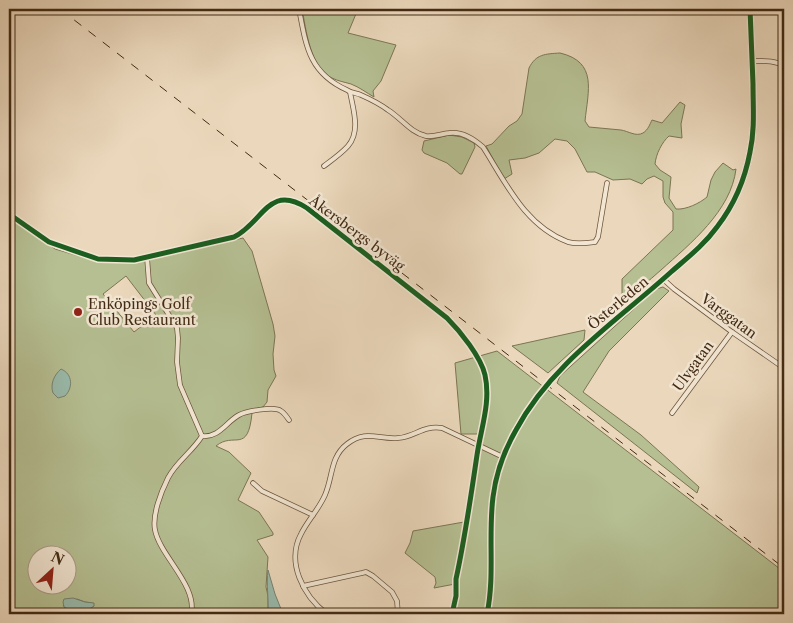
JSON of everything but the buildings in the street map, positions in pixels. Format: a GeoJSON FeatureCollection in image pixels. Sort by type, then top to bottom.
{"type":"FeatureCollection","features":[{"type":"Feature","properties":{"kind":"street"},"geometry":{"type":"LineString","coordinates":[[299,9],[303,35],[316,66],[328,81],[350,92],[359,94],[388,110],[420,134],[432,136],[455,133],[462,134],[477,142],[483,148],[524,212],[548,231],[570,243],[595,242],[597,240],[607,182]]}},
{"type":"Feature","properties":{"kind":"street","name":"Österleden"},"geometry":{"type":"LineString","coordinates":[[487,614],[491,584],[493,497],[503,456],[525,414],[556,374],[590,341],[709,237],[726,214],[739,190],[752,143],[754,109],[750,9]]}},
{"type":"Feature","properties":{"kind":"street"},"geometry":{"type":"LineString","coordinates":[[752,61],[766,60],[780,63],[784,66]]}},
{"type":"Feature","properties":{"kind":"street"},"geometry":{"type":"LineString","coordinates":[[324,166],[348,146],[354,135],[354,110],[350,92]]}},
{"type":"Feature","properties":{"kind":"street","name":"Åkersbergs byväg"},"geometry":{"type":"LineString","coordinates":[[9,214],[48,242],[94,258],[134,260],[234,237],[244,231],[272,203],[288,199],[300,203],[440,312],[459,331],[480,362],[485,377],[487,394],[452,614]]}},
{"type":"Feature","properties":{"kind":"street"},"geometry":{"type":"LineString","coordinates":[[147,256],[149,283],[177,328],[177,362],[180,385],[202,436]]}},
{"type":"Feature","properties":{"kind":"street","name":"Varggatan"},"geometry":{"type":"LineString","coordinates":[[663,279],[732,332],[784,368]]}},
{"type":"Feature","properties":{"kind":"street","name":"Ulvgatan"},"geometry":{"type":"LineString","coordinates":[[672,413],[732,332]]}},
{"type":"Feature","properties":{"kind":"street"},"geometry":{"type":"LineString","coordinates":[[202,436],[208,437],[215,434],[234,418],[244,413],[275,408],[281,411],[289,420]]}},
{"type":"Feature","properties":{"kind":"street"},"geometry":{"type":"LineString","coordinates":[[327,614],[316,604],[303,586],[296,568],[295,555],[301,533],[326,494],[337,455],[346,444],[357,438],[370,435],[398,438],[434,427],[442,428],[503,456]]}},
{"type":"Feature","properties":{"kind":"street"},"geometry":{"type":"LineString","coordinates":[[191,614],[192,603],[184,580],[170,561],[155,532],[155,521],[168,479],[202,436]]}},
{"type":"Feature","properties":{"kind":"street"},"geometry":{"type":"LineString","coordinates":[[253,483],[262,491],[313,515]]}},
{"type":"Feature","properties":{"kind":"street"},"geometry":{"type":"LineString","coordinates":[[303,586],[369,573],[395,596],[398,614]]}},
{"type":"Feature","properties":{"kind":"shaded area"},"geometry":{"type":"Polygon","coordinates":[[[302,9],[358,9],[348,33],[396,45],[381,81],[373,91],[374,97],[354,85],[332,78],[319,66],[307,37],[302,9]]]}},
{"type":"Feature","properties":{"kind":"shaded area"},"geometry":{"type":"Polygon","coordinates":[[[560,53],[572,57],[580,63],[585,71],[588,79],[588,89],[585,121],[589,127],[640,134],[649,127],[652,120],[662,123],[680,102],[685,105],[681,124],[682,138],[669,136],[660,148],[655,164],[660,170],[671,177],[669,198],[676,209],[693,206],[707,197],[711,180],[723,163],[733,170],[736,169],[733,184],[726,199],[708,225],[684,249],[622,303],[622,279],[673,230],[673,212],[665,203],[663,197],[663,181],[654,176],[642,184],[630,179],[613,180],[595,172],[587,172],[575,149],[567,141],[555,139],[539,153],[525,158],[509,160],[512,174],[504,179],[486,146],[492,144],[522,114],[529,68],[532,63],[538,57],[560,53]]]}},
{"type":"Feature","properties":{"kind":"shaded area"},"geometry":{"type":"Polygon","coordinates":[[[449,135],[462,137],[474,143],[475,147],[462,174],[447,163],[424,153],[422,150],[424,141],[449,135]]]}},
{"type":"Feature","properties":{"kind":"shaded area"},"geometry":{"type":"Polygon","coordinates":[[[9,216],[55,249],[96,261],[134,261],[243,238],[252,251],[273,324],[275,336],[273,354],[276,376],[268,390],[267,402],[263,407],[243,412],[244,414],[252,413],[250,426],[244,438],[229,440],[216,446],[229,452],[251,473],[238,500],[259,512],[273,533],[273,535],[257,540],[268,557],[266,587],[268,614],[79,614],[94,606],[92,603],[77,599],[63,605],[70,614],[9,614],[9,216]],[[126,276],[103,294],[134,332],[156,315],[126,276]]]}},
{"type":"Feature","properties":{"kind":"shaded area"},"geometry":{"type":"Polygon","coordinates":[[[663,287],[669,291],[609,351],[583,392],[641,435],[699,487],[697,493],[557,383],[560,376],[656,289],[663,287]]]}},
{"type":"Feature","properties":{"kind":"shaded area"},"geometry":{"type":"Polygon","coordinates":[[[585,330],[584,340],[548,373],[512,346],[585,330]]]}},
{"type":"Feature","properties":{"kind":"shaded area"},"geometry":{"type":"Polygon","coordinates":[[[497,351],[784,572],[784,614],[455,614],[458,596],[455,584],[434,588],[436,583],[435,577],[405,553],[413,531],[464,522],[479,434],[461,434],[455,363],[497,351]]]}},
{"type":"Feature","properties":{"kind":"shaded area"},"geometry":{"type":"Polygon","coordinates":[[[61,369],[68,374],[70,385],[68,393],[58,398],[53,393],[52,383],[56,374],[61,369]]]}},
{"type":"Feature","properties":{"kind":"shaded area"},"geometry":{"type":"Polygon","coordinates":[[[268,570],[275,594],[283,614],[268,614],[268,570]]]}},
{"type":"Feature","properties":{"kind":"shaded area"},"geometry":{"type":"Polygon","coordinates":[[[73,598],[94,603],[94,606],[82,614],[70,614],[68,609],[64,607],[63,602],[64,599],[73,598]]]}},
{"type":"Feature","properties":{"kind":"railway"},"geometry":{"type":"LineString","coordinates":[[60,9],[784,568]]}},
{"type":"Feature","properties":{"kind":"cycle path"},"geometry":{"type":"LineString","coordinates":[[487,614],[491,585],[494,488],[501,462],[508,446],[530,406],[547,384],[586,345],[707,240],[729,210],[742,182],[752,143],[753,126],[750,9]]}},
{"type":"Feature","properties":{"kind":"cycle path"},"geometry":{"type":"LineString","coordinates":[[9,214],[49,242],[98,259],[134,260],[234,237],[244,231],[274,202],[283,200],[294,201],[307,208],[447,318],[475,352],[483,368],[487,385],[485,415],[456,579],[456,596],[452,614]]}},
{"type":"Feature","properties":{"kind":"place","name":"Enköpings Golf Club Restaurant"},"geometry":{"type":"Point","coordinates":[78,312]}}]}
